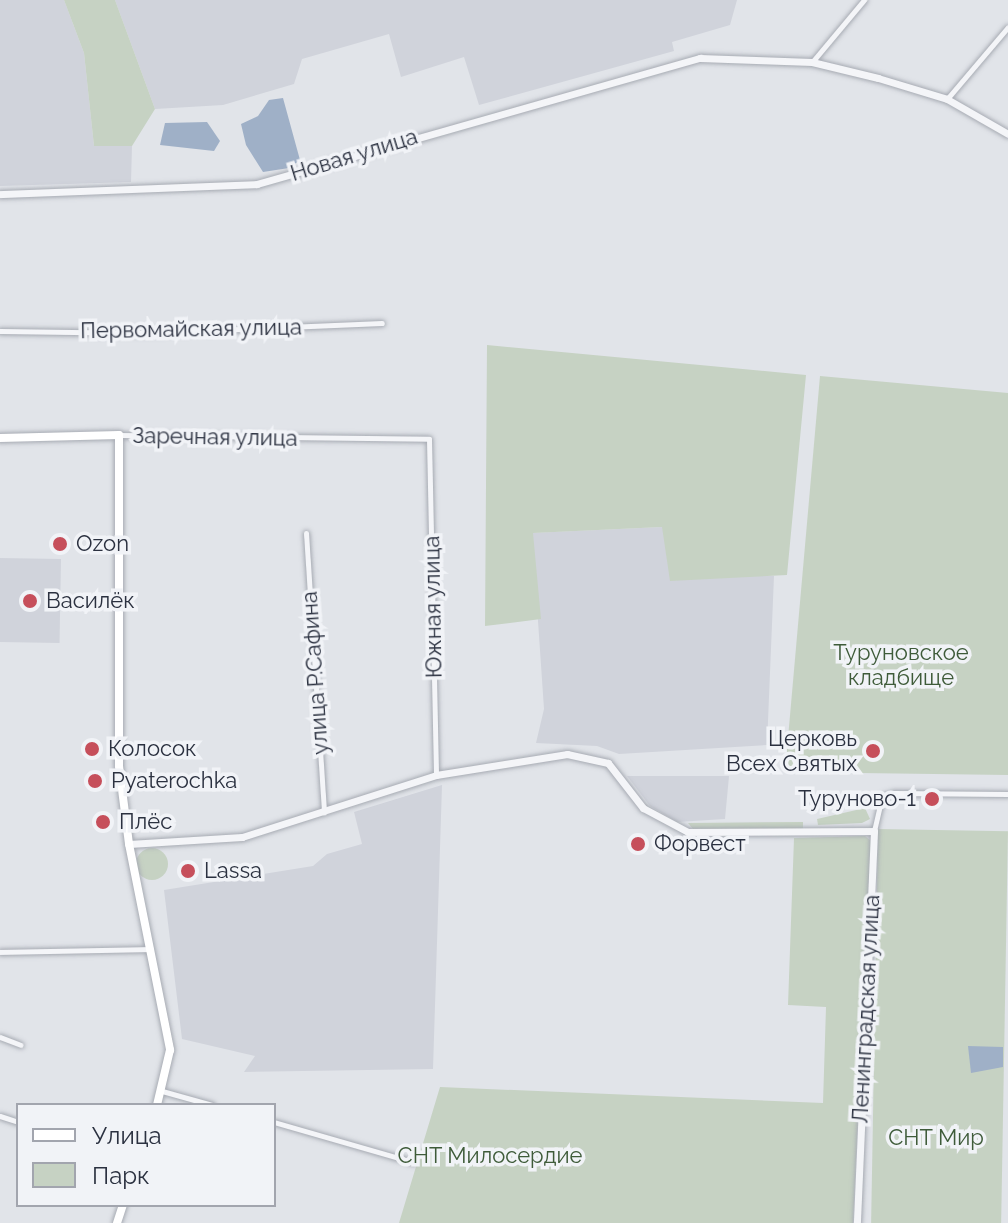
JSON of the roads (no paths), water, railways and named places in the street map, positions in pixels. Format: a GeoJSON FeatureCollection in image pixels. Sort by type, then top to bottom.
{"type":"FeatureCollection","features":[{"type":"Feature","properties":{"kind":"main road","name":"Заречная улица"},"geometry":{"type":"LineString","coordinates":[[0,438],[119,435]]}},
{"type":"Feature","properties":{"kind":"main road"},"geometry":{"type":"LineString","coordinates":[[119,435],[118,752],[129,844],[153,949],[170,1050],[158,1103]]}},
{"type":"Feature","properties":{"kind":"street"},"geometry":{"type":"LineString","coordinates":[[812,62],[864,0]]}},
{"type":"Feature","properties":{"kind":"street"},"geometry":{"type":"LineString","coordinates":[[947,99],[1008,27]]}},
{"type":"Feature","properties":{"kind":"street","name":"Новая улица"},"geometry":{"type":"LineString","coordinates":[[0,194],[257,184],[700,58],[812,62],[947,99],[1008,134]]}},
{"type":"Feature","properties":{"kind":"street","name":"Первомайская улица"},"geometry":{"type":"LineString","coordinates":[[0,331],[145,333],[382,323]]}},
{"type":"Feature","properties":{"kind":"street","name":"Заречная улица"},"geometry":{"type":"LineString","coordinates":[[119,435],[429,439]]}},
{"type":"Feature","properties":{"kind":"street","name":"Южная улица"},"geometry":{"type":"LineString","coordinates":[[429,439],[436,775]]}},
{"type":"Feature","properties":{"kind":"street","name":"улица Р.Сафина"},"geometry":{"type":"LineString","coordinates":[[306,533],[324,813]]}},
{"type":"Feature","properties":{"kind":"street"},"geometry":{"type":"LineString","coordinates":[[129,844],[218,841],[324,813],[436,775],[508,760],[588,755],[608,763],[656,818],[688,832],[874,831]]}},
{"type":"Feature","properties":{"kind":"street","name":"Ленинградская улица"},"geometry":{"type":"LineString","coordinates":[[857,1223],[874,831],[882,797],[923,791],[1008,794]]}},
{"type":"Feature","properties":{"kind":"street"},"geometry":{"type":"LineString","coordinates":[[0,952],[153,949]]}},
{"type":"Feature","properties":{"kind":"street"},"geometry":{"type":"LineString","coordinates":[[0,1037],[21,1045]]}},
{"type":"Feature","properties":{"kind":"street"},"geometry":{"type":"LineString","coordinates":[[162,1091],[205,1103]]}},
{"type":"Feature","properties":{"kind":"street"},"geometry":{"type":"LineString","coordinates":[[276,1123],[413,1162]]}},
{"type":"Feature","properties":{"kind":"water"},"geometry":{"type":"Polygon","coordinates":[[[283,98],[300,160],[289,168],[263,172],[246,145],[241,124],[258,116],[269,100],[283,98]]]}},
{"type":"Feature","properties":{"kind":"water"},"geometry":{"type":"Polygon","coordinates":[[[207,122],[220,141],[214,151],[160,145],[165,123],[207,122]]]}},
{"type":"Feature","properties":{"kind":"water"},"geometry":{"type":"Polygon","coordinates":[[[968,1046],[1003,1047],[1003,1067],[971,1073],[968,1046]]]}},
{"type":"Feature","properties":{"kind":"place","name":"Ozon"},"geometry":{"type":"Point","coordinates":[60,544]}},
{"type":"Feature","properties":{"kind":"place","name":"Василёк"},"geometry":{"type":"Point","coordinates":[30,601]}},
{"type":"Feature","properties":{"kind":"place","name":"Колосок"},"geometry":{"type":"Point","coordinates":[92,749]}},
{"type":"Feature","properties":{"kind":"place","name":"Церковь Всех Святых"},"geometry":{"type":"Point","coordinates":[873,751]}},
{"type":"Feature","properties":{"kind":"place","name":"Pyaterochka"},"geometry":{"type":"Point","coordinates":[95,781]}},
{"type":"Feature","properties":{"kind":"place","name":"Туруново-1"},"geometry":{"type":"Point","coordinates":[932,799]}},
{"type":"Feature","properties":{"kind":"place","name":"Плёс"},"geometry":{"type":"Point","coordinates":[103,822]}},
{"type":"Feature","properties":{"kind":"place","name":"Форвест"},"geometry":{"type":"Point","coordinates":[638,844]}},
{"type":"Feature","properties":{"kind":"place","name":"Lassa"},"geometry":{"type":"Point","coordinates":[188,871]}},
{"type":"Feature","properties":{"kind":"park label","name":"Туруновское кладбище"},"geometry":{"type":"Point","coordinates":[901,664]}},
{"type":"Feature","properties":{"kind":"park label","name":"СНТ Мир"},"geometry":{"type":"Point","coordinates":[936,1138]}},
{"type":"Feature","properties":{"kind":"park label","name":"СНТ Милосердие"},"geometry":{"type":"Point","coordinates":[490,1156]}}]}
